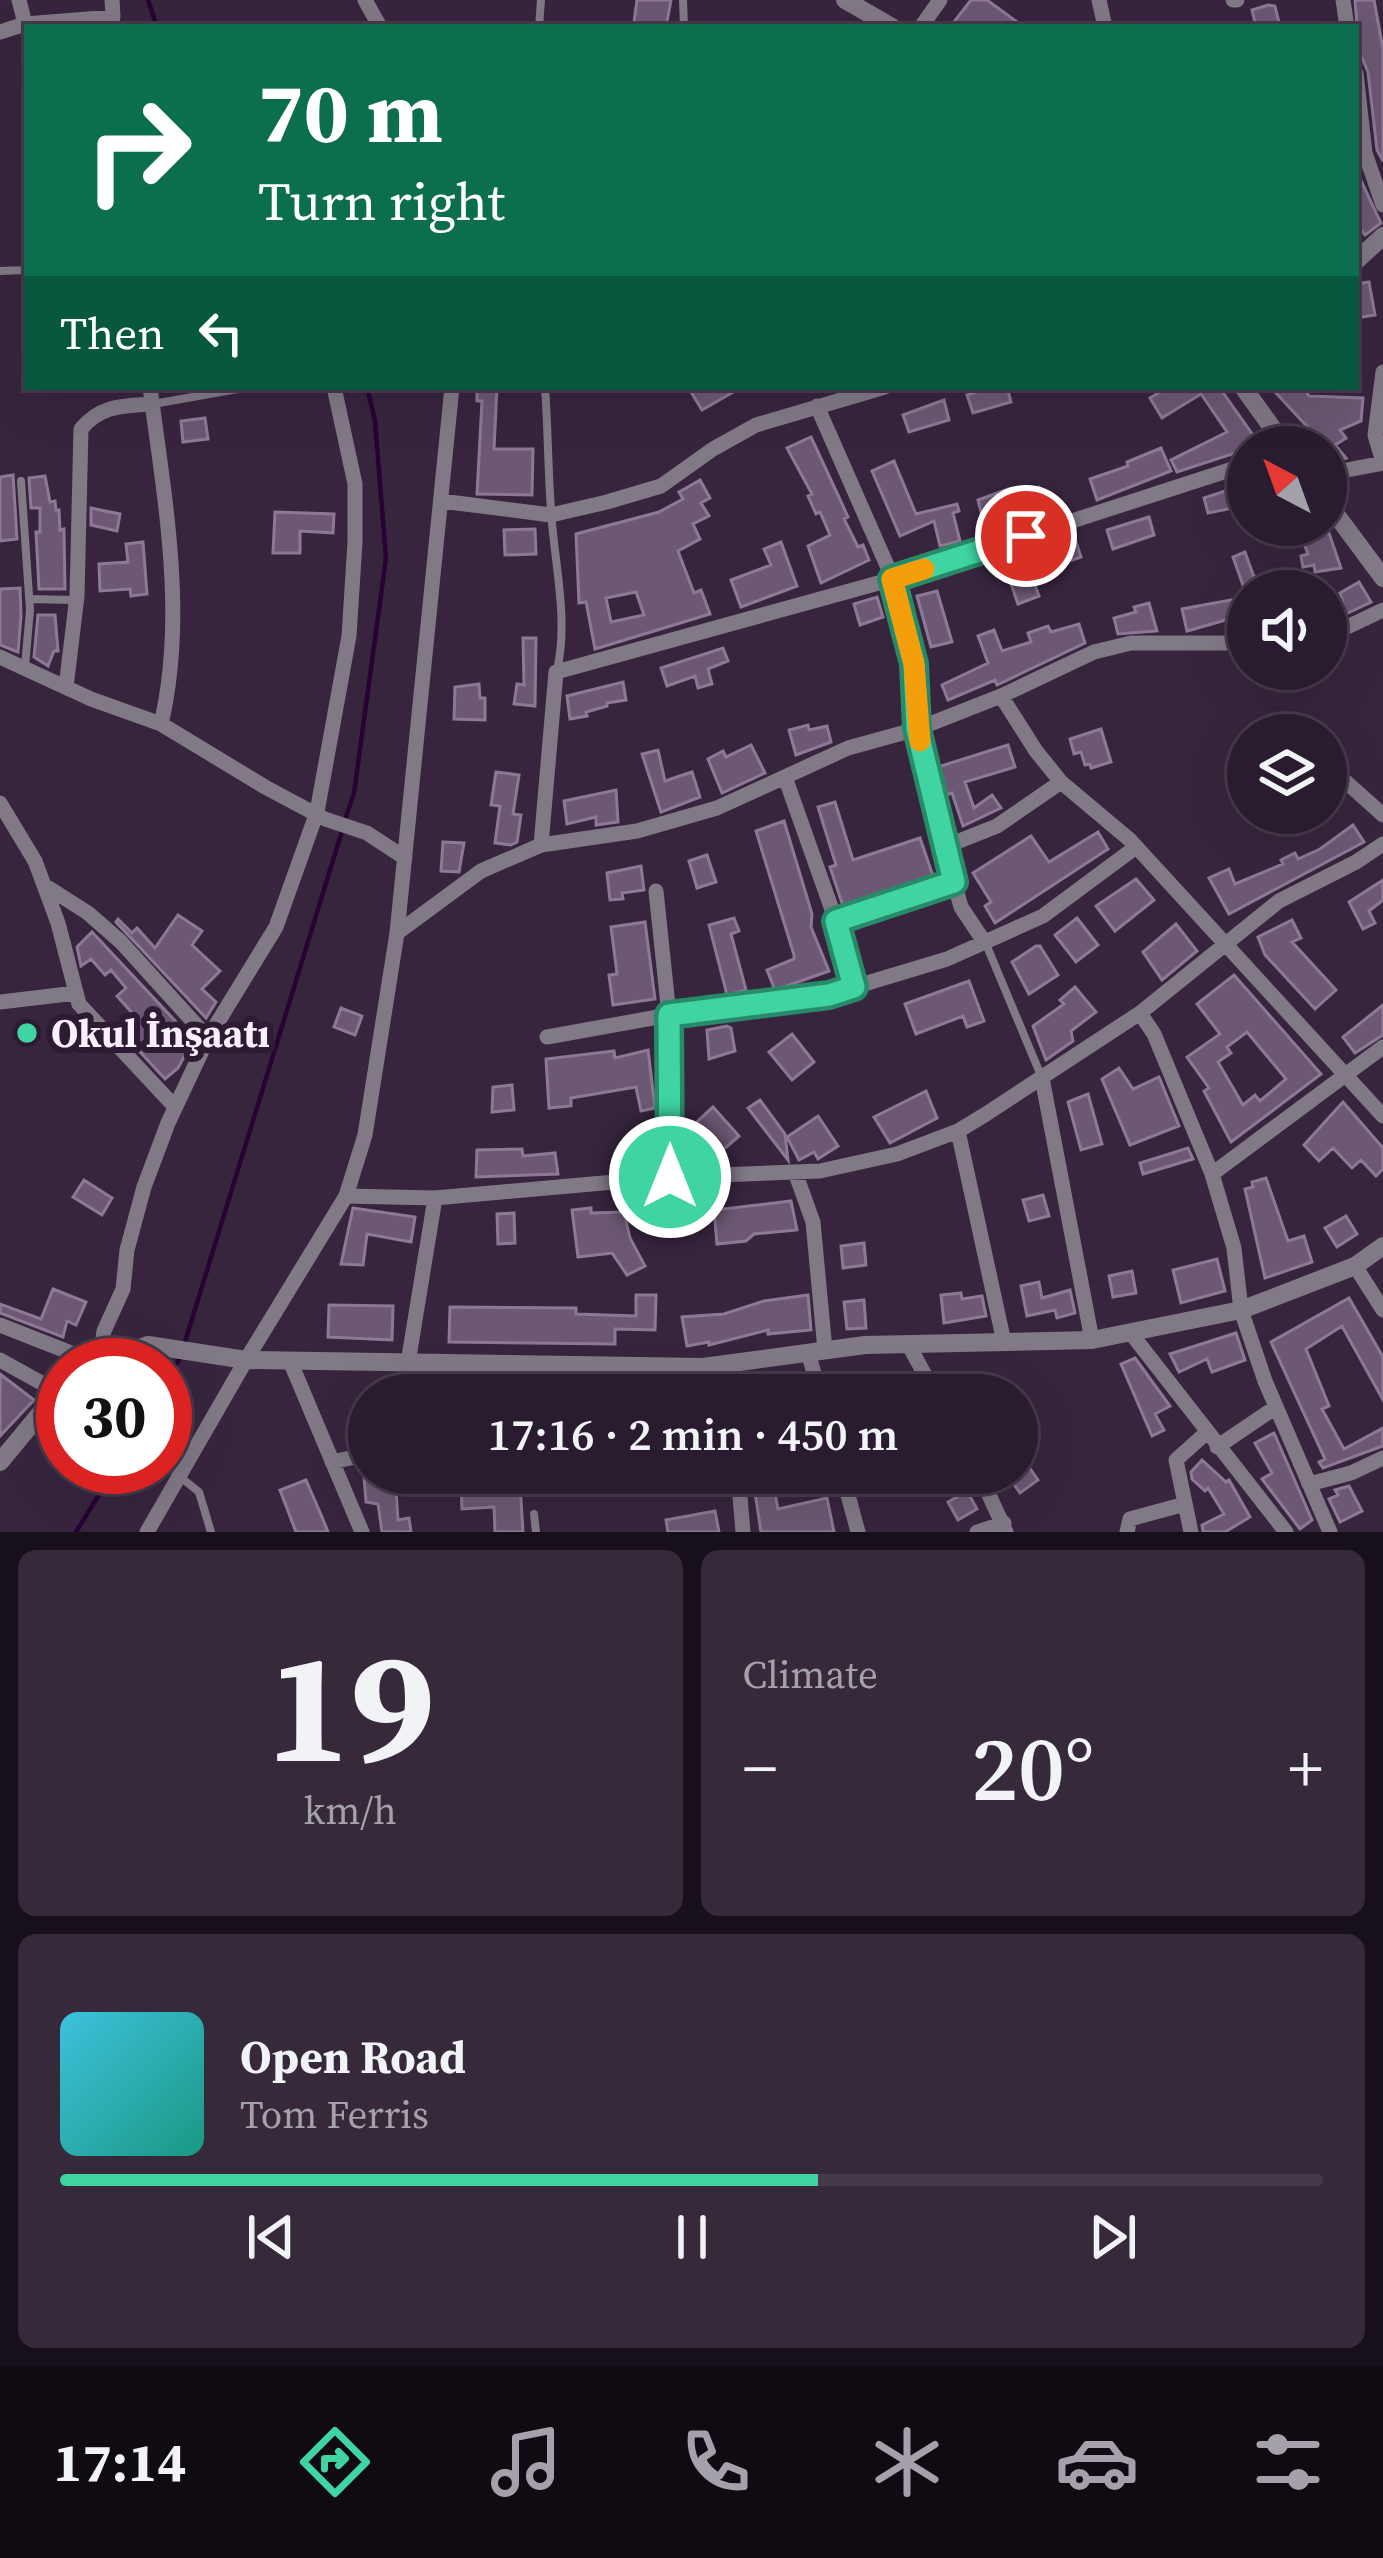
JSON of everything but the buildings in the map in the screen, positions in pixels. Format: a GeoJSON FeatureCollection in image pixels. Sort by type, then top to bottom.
{"type":"FeatureCollection","features":[{"type":"Feature","properties":{"kind":"street"},"geometry":{"type":"LineString","coordinates":[[19,0],[25,24],[113,15]]}},
{"type":"Feature","properties":{"kind":"street"},"geometry":{"type":"LineString","coordinates":[[845,0],[864,20]]}},
{"type":"Feature","properties":{"kind":"street"},"geometry":{"type":"LineString","coordinates":[[1359,100],[1365,153],[1383,205]]}},
{"type":"Feature","properties":{"kind":"street"},"geometry":{"type":"LineString","coordinates":[[1359,258],[1383,236]]}},
{"type":"Feature","properties":{"kind":"street"},"geometry":{"type":"LineString","coordinates":[[1347,470],[1383,463],[1376,434],[1383,372]]}},
{"type":"Feature","properties":{"kind":"street"},"geometry":{"type":"LineString","coordinates":[[103,1338],[123,1289],[127,1250],[144,1187],[175,1107],[208,1038],[276,928],[321,815],[349,637],[355,542],[355,484],[335,390]]}},
{"type":"Feature","properties":{"kind":"street"},"geometry":{"type":"LineString","coordinates":[[192,1453],[346,1196],[365,1135],[398,933],[452,390]]}},
{"type":"Feature","properties":{"kind":"street"},"geometry":{"type":"LineString","coordinates":[[441,501],[551,515],[661,486],[713,448],[756,425],[874,390]]}},
{"type":"Feature","properties":{"kind":"street"},"geometry":{"type":"LineString","coordinates":[[1245,390],[1271,426]]}},
{"type":"Feature","properties":{"kind":"street"},"geometry":{"type":"LineString","coordinates":[[66,687],[76,600],[81,429],[94,413],[151,395],[172,583],[168,696],[161,724]]}},
{"type":"Feature","properties":{"kind":"street"},"geometry":{"type":"LineString","coordinates":[[817,406],[892,579],[914,664],[917,729],[944,848],[961,907],[985,943]]}},
{"type":"Feature","properties":{"kind":"street"},"geometry":{"type":"LineString","coordinates":[[541,844],[556,672],[892,579],[1227,471]]}},
{"type":"Feature","properties":{"kind":"street"},"geometry":{"type":"LineString","coordinates":[[1347,529],[1383,578]]}},
{"type":"Feature","properties":{"kind":"street"},"geometry":{"type":"LineString","coordinates":[[1347,627],[1383,610]]}},
{"type":"Feature","properties":{"kind":"street"},"geometry":{"type":"LineString","coordinates":[[398,933],[481,871],[541,844],[637,831],[717,808],[848,748],[917,729],[1001,697],[1094,652],[1131,643],[1227,644]]}},
{"type":"Feature","properties":{"kind":"street"},"geometry":{"type":"LineString","coordinates":[[0,657],[161,724],[265,787],[367,832],[405,858]]}},
{"type":"Feature","properties":{"kind":"street"},"geometry":{"type":"LineString","coordinates":[[1001,697],[1061,782],[1136,847],[1383,1116]]}},
{"type":"Feature","properties":{"kind":"street"},"geometry":{"type":"LineString","coordinates":[[784,777],[836,921],[854,987]]}},
{"type":"Feature","properties":{"kind":"street"},"geometry":{"type":"LineString","coordinates":[[944,848],[997,826],[1061,782]]}},
{"type":"Feature","properties":{"kind":"street"},"geometry":{"type":"LineString","coordinates":[[1347,783],[1383,814]]}},
{"type":"Feature","properties":{"kind":"street"},"geometry":{"type":"LineString","coordinates":[[0,803],[35,861],[58,923],[79,1004],[175,1107]]}},
{"type":"Feature","properties":{"kind":"street"},"geometry":{"type":"LineString","coordinates":[[346,1196],[435,1198],[670,1177],[820,1171],[896,1154],[958,1131],[1042,1078],[1141,1013],[1280,902],[1383,844]]}},
{"type":"Feature","properties":{"kind":"street"},"geometry":{"type":"LineString","coordinates":[[547,1037],[669,1015],[829,995],[854,987],[985,943],[1043,916],[1136,847]]}},
{"type":"Feature","properties":{"kind":"street"},"geometry":{"type":"LineString","coordinates":[[836,921],[954,882]]}},
{"type":"Feature","properties":{"kind":"street"},"geometry":{"type":"LineString","coordinates":[[44,885],[88,913],[121,942],[208,1038]]}},
{"type":"Feature","properties":{"kind":"street"},"geometry":{"type":"LineString","coordinates":[[656,891],[669,1015],[670,1177]]}},
{"type":"Feature","properties":{"kind":"street"},"geometry":{"type":"LineString","coordinates":[[0,1002],[76,993]]}},
{"type":"Feature","properties":{"kind":"street"},"geometry":{"type":"LineString","coordinates":[[1141,1013],[1212,1174],[1234,1248],[1241,1310],[1276,1407],[1330,1532]]}},
{"type":"Feature","properties":{"kind":"street"},"geometry":{"type":"LineString","coordinates":[[1212,1174],[1383,1047]]}},
{"type":"Feature","properties":{"kind":"street"},"geometry":{"type":"LineString","coordinates":[[1042,1078],[1092,1340]]}},
{"type":"Feature","properties":{"kind":"street"},"geometry":{"type":"LineString","coordinates":[[958,1131],[1004,1342]]}},
{"type":"Feature","properties":{"kind":"street"},"geometry":{"type":"LineString","coordinates":[[795,1172],[813,1222],[819,1374]]}},
{"type":"Feature","properties":{"kind":"street"},"geometry":{"type":"LineString","coordinates":[[408,1363],[435,1198]]}},
{"type":"Feature","properties":{"kind":"street"},"geometry":{"type":"LineString","coordinates":[[192,1351],[245,1360],[711,1366],[908,1344],[1092,1340],[1241,1310],[1355,1266],[1383,1246]]}},
{"type":"Feature","properties":{"kind":"street"},"geometry":{"type":"LineString","coordinates":[[1355,1266],[1383,1310]]}},
{"type":"Feature","properties":{"kind":"street"},"geometry":{"type":"LineString","coordinates":[[0,1324],[36,1339]]}},
{"type":"Feature","properties":{"kind":"street"},"geometry":{"type":"LineString","coordinates":[[1130,1332],[1286,1532]]}},
{"type":"Feature","properties":{"kind":"street"},"geometry":{"type":"LineString","coordinates":[[908,1344],[924,1374]]}},
{"type":"Feature","properties":{"kind":"street"},"geometry":{"type":"LineString","coordinates":[[0,1360],[36,1378]]}},
{"type":"Feature","properties":{"kind":"street"},"geometry":{"type":"LineString","coordinates":[[290,1361],[362,1532]]}},
{"type":"Feature","properties":{"kind":"street"},"geometry":{"type":"LineString","coordinates":[[638,1374],[641,1366]]}},
{"type":"Feature","properties":{"kind":"street"},"geometry":{"type":"LineString","coordinates":[[711,1366],[713,1374]]}},
{"type":"Feature","properties":{"kind":"street"},"geometry":{"type":"LineString","coordinates":[[1217,1447],[1276,1407]]}},
{"type":"Feature","properties":{"kind":"street"},"geometry":{"type":"LineString","coordinates":[[0,1462],[36,1417]]}},
{"type":"Feature","properties":{"kind":"street"},"geometry":{"type":"LineString","coordinates":[[1190,1532],[1176,1460],[1206,1432]]}},
{"type":"Feature","properties":{"kind":"street"},"geometry":{"type":"LineString","coordinates":[[1309,1484],[1383,1458]]}},
{"type":"Feature","properties":{"kind":"street"},"geometry":{"type":"LineString","coordinates":[[332,1462],[348,1459]]}},
{"type":"Feature","properties":{"kind":"street"},"geometry":{"type":"LineString","coordinates":[[147,1532],[169,1494]]}},
{"type":"Feature","properties":{"kind":"street"},"geometry":{"type":"LineString","coordinates":[[739,1494],[743,1532]]}},
{"type":"Feature","properties":{"kind":"street"},"geometry":{"type":"LineString","coordinates":[[848,1494],[859,1532]]}},
{"type":"Feature","properties":{"kind":"street"},"geometry":{"type":"LineString","coordinates":[[977,1532],[1005,1528],[989,1494]]}},
{"type":"Feature","properties":{"kind":"street"},"geometry":{"type":"LineString","coordinates":[[1127,1532],[1130,1519],[1185,1504]]}},
{"type":"Feature","properties":{"kind":"lane"},"geometry":{"type":"LineString","coordinates":[[151,395],[212,390]]}},
{"type":"Feature","properties":{"kind":"lane"},"geometry":{"type":"LineString","coordinates":[[544,390],[561,652],[556,672]]}},
{"type":"Feature","properties":{"kind":"lane"},"geometry":{"type":"LineString","coordinates":[[20,482],[29,599],[25,668]]}},
{"type":"Feature","properties":{"kind":"lane"},"geometry":{"type":"LineString","coordinates":[[29,599],[76,600]]}},
{"type":"Feature","properties":{"kind":"lane"},"geometry":{"type":"LineString","coordinates":[[985,943],[1042,1078]]}},
{"type":"Feature","properties":{"kind":"lane"},"geometry":{"type":"LineString","coordinates":[[192,1486],[199,1492],[211,1532]]}},
{"type":"Feature","properties":{"kind":"lane"},"geometry":{"type":"LineString","coordinates":[[534,1514],[536,1532]]}},
{"type":"Feature","properties":{"kind":"waterway"},"geometry":{"type":"LineString","coordinates":[[148,0],[156,24]]}},
{"type":"Feature","properties":{"kind":"waterway"},"geometry":{"type":"LineString","coordinates":[[345,820],[354,793],[386,558],[375,421],[368,390]]}},
{"type":"Feature","properties":{"kind":"waterway"},"geometry":{"type":"LineString","coordinates":[[186,1338],[342,831]]}},
{"type":"Feature","properties":{"kind":"waterway"},"geometry":{"type":"LineString","coordinates":[[76,1532],[99,1494]]}},
{"type":"Feature","properties":{"kind":"slow traffic"},"geometry":{"type":"LineString","coordinates":[[920,741],[914,664],[892,579],[924,569]]}},
{"type":"Feature","properties":{"kind":"place","name":"Okul İnşaatı"},"geometry":{"type":"Point","coordinates":[27,1033]}},
{"type":"Feature","properties":{"kind":"route"},"geometry":{"type":"LineString","coordinates":[[670,1177],[669,1015],[829,995],[854,987],[836,921],[954,882],[917,729],[914,664],[892,579],[1026,536]]}}]}
